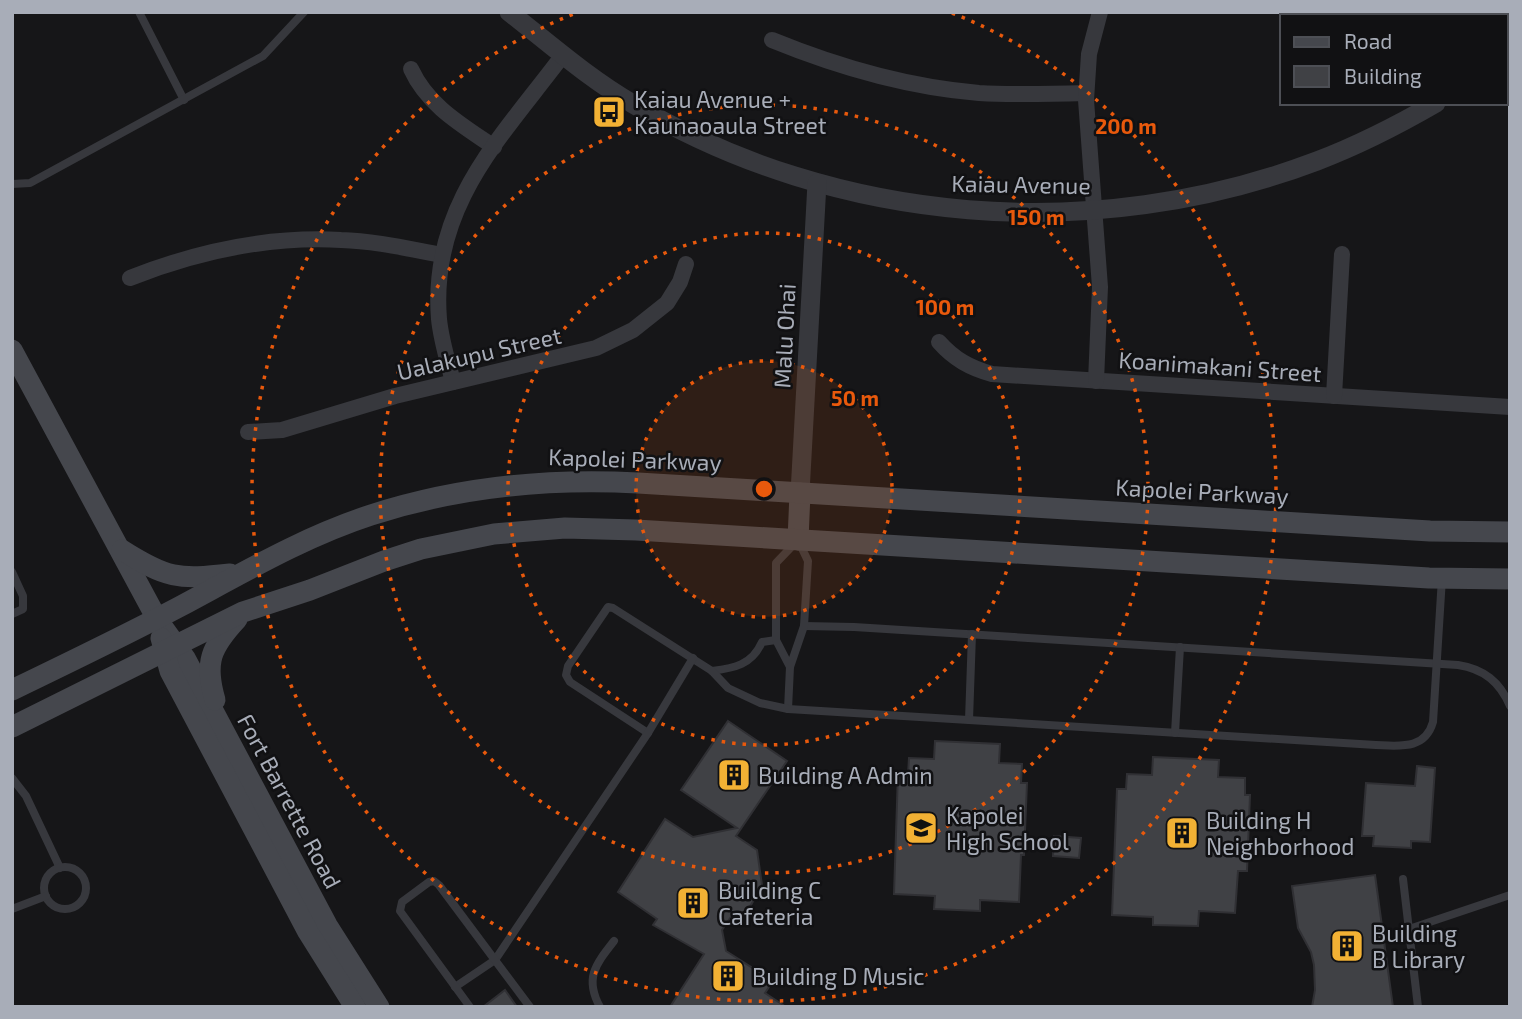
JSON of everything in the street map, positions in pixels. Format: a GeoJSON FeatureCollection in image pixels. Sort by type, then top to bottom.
{"type":"FeatureCollection","features":[{"type":"Feature","properties":{"kind":"main road","name":"Fort Barrette Road"},"geometry":{"type":"LineString","coordinates":[[12,350],[170,648],[231,745],[327,925],[379,1007]]}},
{"type":"Feature","properties":{"kind":"main road","name":"Kapolei Parkway"},"geometry":{"type":"LineString","coordinates":[[12,690],[157,619],[290,547],[368,516],[440,496],[487,488],[550,482],[601,481],[1430,531],[1510,531]]}},
{"type":"Feature","properties":{"kind":"main road"},"geometry":{"type":"LineString","coordinates":[[798,540],[800,492]]}},
{"type":"Feature","properties":{"kind":"main road"},"geometry":{"type":"LineString","coordinates":[[12,727],[243,612],[421,549],[494,534],[600,528],[1442,578],[1510,579]]}},
{"type":"Feature","properties":{"kind":"main road"},"geometry":{"type":"LineString","coordinates":[[119,548],[170,576],[197,578],[243,573]]}},
{"type":"Feature","properties":{"kind":"main road"},"geometry":{"type":"LineString","coordinates":[[231,745],[212,691],[209,663],[221,638],[243,612]]}},
{"type":"Feature","properties":{"kind":"main road","name":"Fort Barrette Road"},"geometry":{"type":"LineString","coordinates":[[170,648],[175,681],[302,921],[355,1007]]}},
{"type":"Feature","properties":{"kind":"street","name":"Kaiau Avenue"},"geometry":{"type":"LineString","coordinates":[[509,12],[597,82],[671,125],[748,160],[817,183],[870,196],[954,209],[1044,213],[1183,199],[1273,176],[1360,143],[1432,105]]}},
{"type":"Feature","properties":{"kind":"street"},"geometry":{"type":"LineString","coordinates":[[1096,381],[1100,287],[1086,93],[1089,54],[1100,12]]}},
{"type":"Feature","properties":{"kind":"street"},"geometry":{"type":"LineString","coordinates":[[772,40],[842,66],[921,85],[1004,94],[1086,93]]}},
{"type":"Feature","properties":{"kind":"street"},"geometry":{"type":"LineString","coordinates":[[453,382],[440,323],[439,278],[447,233],[463,195],[494,147],[564,55]]}},
{"type":"Feature","properties":{"kind":"street"},"geometry":{"type":"LineString","coordinates":[[411,69],[422,89],[435,104],[494,147]]}},
{"type":"Feature","properties":{"kind":"street","name":"Malu Ohai"},"geometry":{"type":"LineString","coordinates":[[800,492],[817,183]]}},
{"type":"Feature","properties":{"kind":"street"},"geometry":{"type":"LineString","coordinates":[[130,278],[207,252],[276,241],[343,240],[376,243],[442,256]]}},
{"type":"Feature","properties":{"kind":"street"},"geometry":{"type":"LineString","coordinates":[[1334,396],[1342,254]]}},
{"type":"Feature","properties":{"kind":"street","name":"Ualakupu Street"},"geometry":{"type":"LineString","coordinates":[[248,432],[282,430],[395,396],[576,354],[615,340],[633,330],[667,303],[687,264]]}},
{"type":"Feature","properties":{"kind":"street","name":"Koanimakani Street"},"geometry":{"type":"LineString","coordinates":[[939,342],[967,365],[992,374],[1510,407]]}},
{"type":"Feature","properties":{"kind":"lane"},"geometry":{"type":"LineString","coordinates":[[139,12],[184,100]]}},
{"type":"Feature","properties":{"kind":"lane"},"geometry":{"type":"LineString","coordinates":[[12,184],[30,183],[264,56],[304,12]]}},
{"type":"Feature","properties":{"kind":"lane"},"geometry":{"type":"LineString","coordinates":[[788,709],[790,667],[804,626],[808,561],[798,540],[776,563],[776,640],[790,667]]}},
{"type":"Feature","properties":{"kind":"lane"},"geometry":{"type":"LineString","coordinates":[[12,572],[23,596],[23,609],[12,614]]}},
{"type":"Feature","properties":{"kind":"lane"},"geometry":{"type":"LineString","coordinates":[[648,733],[570,682],[566,675],[569,666],[608,607],[693,657],[712,671],[728,688],[760,703],[788,709],[1376,746],[1412,745],[1419,742],[1430,730],[1442,578]]}},
{"type":"Feature","properties":{"kind":"lane"},"geometry":{"type":"LineString","coordinates":[[804,626],[1458,665],[1479,670],[1497,683],[1510,706]]}},
{"type":"Feature","properties":{"kind":"lane"},"geometry":{"type":"LineString","coordinates":[[969,720],[972,634]]}},
{"type":"Feature","properties":{"kind":"lane"},"geometry":{"type":"LineString","coordinates":[[712,671],[743,665],[755,654],[762,642],[776,640]]}},
{"type":"Feature","properties":{"kind":"lane"},"geometry":{"type":"LineString","coordinates":[[1175,733],[1180,647]]}},
{"type":"Feature","properties":{"kind":"lane"},"geometry":{"type":"LineString","coordinates":[[455,987],[495,960],[648,733],[693,657]]}},
{"type":"Feature","properties":{"kind":"lane"},"geometry":{"type":"LineString","coordinates":[[12,778],[26,796],[60,868]]}},
{"type":"Feature","properties":{"kind":"lane"},"geometry":{"type":"LineString","coordinates":[[60,868],[73,868],[86,882],[85,895],[76,905],[63,908],[50,902],[46,896],[45,882],[48,876],[60,868]]}},
{"type":"Feature","properties":{"kind":"lane"},"geometry":{"type":"LineString","coordinates":[[1403,879],[1418,1007]]}},
{"type":"Feature","properties":{"kind":"lane"},"geometry":{"type":"LineString","coordinates":[[470,1007],[400,911],[402,902],[429,882],[434,881],[439,885],[530,1007]]}},
{"type":"Feature","properties":{"kind":"lane"},"geometry":{"type":"LineString","coordinates":[[1409,929],[1510,895]]}},
{"type":"Feature","properties":{"kind":"lane"},"geometry":{"type":"LineString","coordinates":[[12,909],[46,896]]}},
{"type":"Feature","properties":{"kind":"lane"},"geometry":{"type":"LineString","coordinates":[[600,1007],[593,994],[592,977],[598,961],[614,941]]}},
{"type":"Feature","properties":{"kind":"building"},"geometry":{"type":"Polygon","coordinates":[[[728,721],[787,761],[736,836],[757,850],[762,885],[746,914],[731,917],[722,930],[726,951],[773,981],[765,993],[786,1007],[670,1007],[704,954],[653,925],[657,919],[618,892],[665,819],[693,837],[737,828],[681,790],[728,721]]]}},
{"type":"Feature","properties":{"kind":"building"},"geometry":{"type":"Polygon","coordinates":[[[935,741],[1000,744],[999,763],[1022,764],[1021,783],[1027,783],[1019,902],[980,900],[980,911],[934,909],[935,896],[894,894],[898,773],[908,774],[909,758],[934,759],[935,741]]]}},
{"type":"Feature","properties":{"kind":"building","name":"Building H Neighborhood"},"geometry":{"type":"Polygon","coordinates":[[[1153,757],[1219,760],[1218,777],[1245,778],[1245,795],[1250,795],[1247,871],[1238,871],[1235,913],[1199,911],[1198,926],[1153,925],[1153,917],[1112,915],[1117,789],[1126,789],[1127,774],[1152,775],[1153,757]]]}},
{"type":"Feature","properties":{"kind":"building"},"geometry":{"type":"Polygon","coordinates":[[[1417,766],[1435,768],[1430,842],[1411,841],[1411,848],[1373,846],[1374,836],[1362,836],[1366,783],[1415,786],[1417,766]]]}},
{"type":"Feature","properties":{"kind":"building"},"geometry":{"type":"Polygon","coordinates":[[[1054,836],[1081,838],[1079,858],[1053,856],[1054,836]]]}},
{"type":"Feature","properties":{"kind":"building","name":"Building B Library"},"geometry":{"type":"Polygon","coordinates":[[[1375,875],[1393,1007],[1312,1007],[1315,990],[1314,965],[1311,952],[1298,928],[1292,886],[1375,875]]]}},
{"type":"Feature","properties":{"kind":"building"},"geometry":{"type":"Polygon","coordinates":[[[505,990],[517,1007],[483,1007],[505,990]]]}},
{"type":"Feature","properties":{"kind":"place","name":"Kaiau Avenue + Kaunaoaula Street"},"geometry":{"type":"Point","coordinates":[609,112]}},
{"type":"Feature","properties":{"kind":"place","name":"Building A Admin"},"geometry":{"type":"Point","coordinates":[734,775]}},
{"type":"Feature","properties":{"kind":"place","name":"Kapolei High School"},"geometry":{"type":"Point","coordinates":[921,828]}},
{"type":"Feature","properties":{"kind":"place","name":"Building H Neighborhood"},"geometry":{"type":"Point","coordinates":[1182,833]}},
{"type":"Feature","properties":{"kind":"place","name":"Building C Cafeteria"},"geometry":{"type":"Point","coordinates":[693,903]}},
{"type":"Feature","properties":{"kind":"place","name":"Building B Library"},"geometry":{"type":"Point","coordinates":[1347,946]}},
{"type":"Feature","properties":{"kind":"place","name":"Building D Music"},"geometry":{"type":"Point","coordinates":[728,976]}}]}
